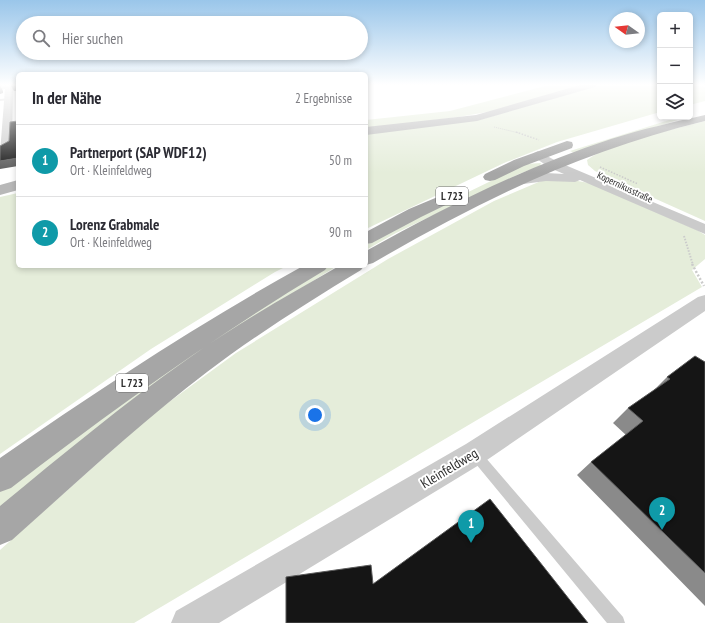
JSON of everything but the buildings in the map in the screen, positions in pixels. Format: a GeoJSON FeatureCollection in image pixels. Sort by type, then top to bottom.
{"type":"FeatureCollection","features":[{"type":"Feature","properties":{"kind":"main road","name":"L 723"},"geometry":{"type":"LineString","coordinates":[[368,258],[445,214],[568,159],[645,133],[705,118]]}},
{"type":"Feature","properties":{"kind":"main road","name":"L 723"},"geometry":{"type":"LineString","coordinates":[[368,238],[415,212],[541,154],[577,142]]}},
{"type":"Feature","properties":{"kind":"main road","name":"L 723"},"geometry":{"type":"LineString","coordinates":[[0,477],[50,440],[198,338],[315,268]]}},
{"type":"Feature","properties":{"kind":"main road","name":"L 723"},"geometry":{"type":"LineString","coordinates":[[0,528],[94,447],[178,380],[250,330],[351,268]]}},
{"type":"Feature","properties":{"kind":"street"},"geometry":{"type":"LineString","coordinates":[[0,150],[6,147],[3,128],[4,114]]}},
{"type":"Feature","properties":{"kind":"street"},"geometry":{"type":"LineString","coordinates":[[368,131],[477,118],[491,114]]}},
{"type":"Feature","properties":{"kind":"street","name":"Kopernikusstraße"},"geometry":{"type":"LineString","coordinates":[[541,154],[568,159],[705,222]]}},
{"type":"Feature","properties":{"kind":"street","name":"Kopernikusstraße"},"geometry":{"type":"LineString","coordinates":[[541,154],[554,165],[705,230]]}},
{"type":"Feature","properties":{"kind":"street","name":"Kopernikusstraße"},"geometry":{"type":"LineString","coordinates":[[516,181],[560,177],[587,180]]}},
{"type":"Feature","properties":{"kind":"street"},"geometry":{"type":"LineString","coordinates":[[0,190],[16,186]]}},
{"type":"Feature","properties":{"kind":"street","name":"Kleinfeldweg"},"geometry":{"type":"LineString","coordinates":[[188,623],[475,453],[705,302]]}},
{"type":"Feature","properties":{"kind":"lane"},"geometry":{"type":"LineString","coordinates":[[475,453],[617,623]]}},
{"type":"Feature","properties":{"kind":"path"},"geometry":{"type":"LineString","coordinates":[[690,223],[685,228],[684,236],[693,266],[705,288]]}},
{"type":"Feature","properties":{"kind":"green space"},"geometry":{"type":"Polygon","coordinates":[[[421,114],[475,114],[368,129],[368,120],[421,114]]]}},
{"type":"Feature","properties":{"kind":"green space"},"geometry":{"type":"Polygon","coordinates":[[[500,114],[653,114],[557,142],[504,163],[368,228],[368,133],[483,119],[500,114]]]}},
{"type":"Feature","properties":{"kind":"green space"},"geometry":{"type":"Polygon","coordinates":[[[669,120],[678,120],[574,153],[570,151],[669,120]]]}},
{"type":"Feature","properties":{"kind":"green space"},"geometry":{"type":"Polygon","coordinates":[[[705,121],[705,221],[595,171],[588,165],[587,160],[612,147],[705,121]]]}},
{"type":"Feature","properties":{"kind":"green space"},"geometry":{"type":"Polygon","coordinates":[[[541,163],[540,166],[519,174],[396,233],[368,249],[368,244],[423,214],[526,164],[541,163]]]}},
{"type":"Feature","properties":{"kind":"green space"},"geometry":{"type":"Polygon","coordinates":[[[572,180],[589,183],[697,230],[705,235],[705,259],[692,270],[702,287],[134,623],[0,623],[0,550],[154,413],[236,353],[388,259],[494,201],[541,181],[572,180]]]}},
{"type":"Feature","properties":{"kind":"green space"},"geometry":{"type":"Polygon","coordinates":[[[16,193],[16,268],[283,268],[151,349],[0,454],[0,197],[16,193]]]}},
{"type":"Feature","properties":{"kind":"green space"},"geometry":{"type":"Polygon","coordinates":[[[326,268],[334,268],[265,311],[0,513],[0,491],[219,333],[326,268]]]}},
{"type":"Feature","properties":{"kind":"place","name":"Lorenz Grabmale"},"geometry":{"type":"Point","coordinates":[662,530]}},
{"type":"Feature","properties":{"kind":"place","name":"Partnerport (SAP WDF12)"},"geometry":{"type":"Point","coordinates":[471,543]}}]}
